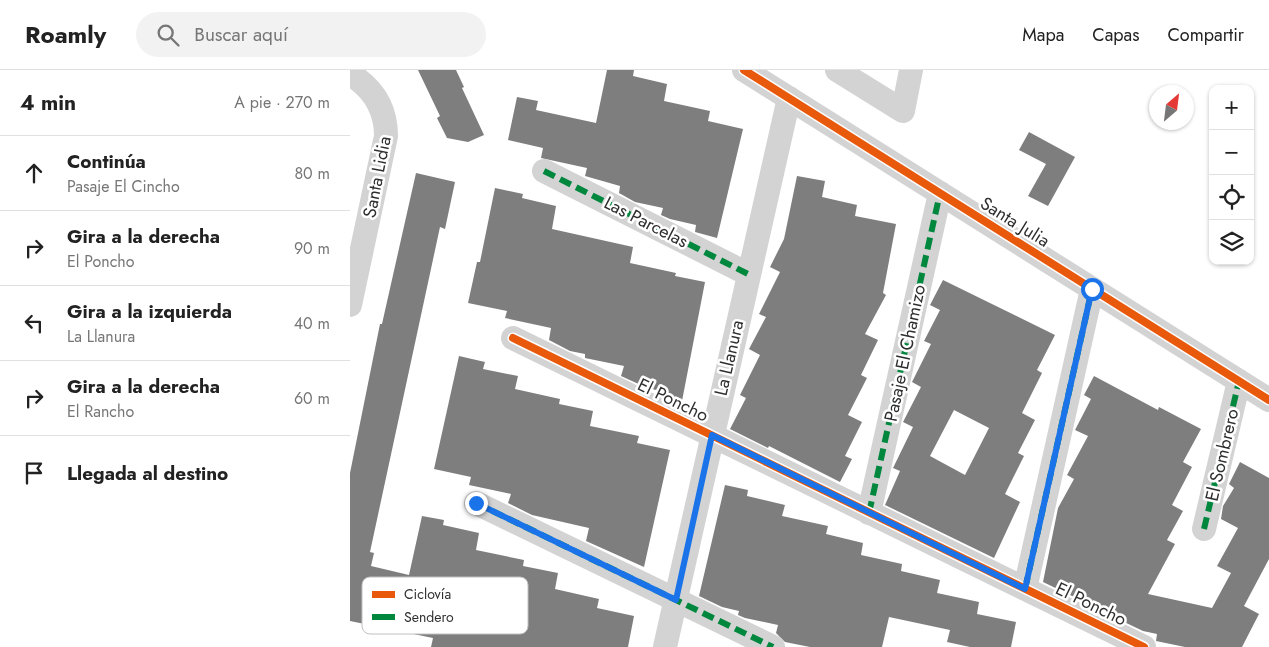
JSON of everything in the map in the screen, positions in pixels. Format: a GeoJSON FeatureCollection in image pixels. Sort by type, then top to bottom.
{"type":"FeatureCollection","features":[{"type":"Feature","properties":{"kind":"street","name":"Santa Julia"},"geometry":{"type":"LineString","coordinates":[[744,70],[1269,400]]}},
{"type":"Feature","properties":{"kind":"street"},"geometry":{"type":"LineString","coordinates":[[837,70],[903,111],[912,70]]}},
{"type":"Feature","properties":{"kind":"street","name":"Santa Lidia"},"geometry":{"type":"LineString","coordinates":[[350,74],[367,85],[381,108],[386,136],[350,305]]}},
{"type":"Feature","properties":{"kind":"street","name":"La Llanura"},"geometry":{"type":"LineString","coordinates":[[665,647],[789,98]]}},
{"type":"Feature","properties":{"kind":"street","name":"Las Parcelas"},"geometry":{"type":"LineString","coordinates":[[544,171],[748,274]]}},
{"type":"Feature","properties":{"kind":"street","name":"Pasaje El Chamizo"},"geometry":{"type":"LineString","coordinates":[[870,513],[940,193]]}},
{"type":"Feature","properties":{"kind":"street"},"geometry":{"type":"LineString","coordinates":[[1025,589],[1092,289]]}},
{"type":"Feature","properties":{"kind":"street","name":"El Poncho"},"geometry":{"type":"LineString","coordinates":[[513,338],[1144,647]]}},
{"type":"Feature","properties":{"kind":"street","name":"El Sombrero"},"geometry":{"type":"LineString","coordinates":[[1204,529],[1239,381]]}},
{"type":"Feature","properties":{"kind":"street"},"geometry":{"type":"LineString","coordinates":[[476,503],[773,647]]}},
{"type":"Feature","properties":{"kind":"building"},"geometry":{"type":"Polygon","coordinates":[[[418,70],[456,70],[464,87],[462,88],[484,135],[468,142],[447,138],[437,118],[440,116],[418,70]]]}},
{"type":"Feature","properties":{"kind":"building"},"geometry":{"type":"Polygon","coordinates":[[[607,70],[634,70],[633,76],[667,84],[664,101],[710,111],[708,121],[743,129],[717,238],[695,232],[696,225],[661,215],[663,208],[635,202],[619,193],[620,186],[585,176],[587,168],[541,158],[543,148],[508,140],[517,97],[538,101],[536,110],[596,123],[607,70]]]}},
{"type":"Feature","properties":{"kind":"building"},"geometry":{"type":"Polygon","coordinates":[[[1029,132],[1075,157],[1048,206],[1028,196],[1046,164],[1019,150],[1029,132]]]}},
{"type":"Feature","properties":{"kind":"building"},"geometry":{"type":"Polygon","coordinates":[[[416,173],[455,182],[445,229],[440,227],[370,552],[374,553],[371,566],[409,575],[422,516],[444,520],[443,525],[479,533],[476,550],[524,560],[523,566],[558,573],[555,589],[599,599],[597,608],[634,616],[628,647],[431,647],[433,638],[413,634],[528,634],[528,577],[362,577],[362,623],[350,621],[350,473],[380,324],[382,324],[416,173]]]}},
{"type":"Feature","properties":{"kind":"building"},"geometry":{"type":"Polygon","coordinates":[[[797,176],[825,181],[822,197],[857,205],[855,216],[896,224],[883,293],[886,295],[865,334],[878,340],[861,375],[867,378],[848,415],[862,422],[845,456],[852,459],[840,482],[769,446],[768,448],[730,429],[746,398],[740,395],[760,355],[749,349],[766,317],[759,314],[780,272],[770,267],[784,239],[797,176]]]}},
{"type":"Feature","properties":{"kind":"building"},"geometry":{"type":"Polygon","coordinates":[[[495,188],[523,194],[522,198],[556,206],[552,229],[633,247],[630,263],[676,273],[675,276],[705,282],[682,401],[666,397],[656,392],[656,390],[621,376],[624,366],[585,358],[585,354],[570,351],[549,340],[551,328],[505,318],[507,311],[468,303],[477,262],[480,262],[495,188]]]}},
{"type":"Feature","properties":{"kind":"building"},"geometry":{"type":"Polygon","coordinates":[[[943,280],[1055,335],[1037,370],[1042,373],[1022,413],[1035,420],[1018,453],[1024,456],[1005,494],[1020,502],[994,558],[885,505],[900,471],[893,468],[913,427],[903,422],[921,387],[912,382],[931,344],[924,341],[940,310],[930,305],[943,280]],[[954,410],[930,456],[965,475],[989,428],[954,410]]]}},
{"type":"Feature","properties":{"kind":"building"},"geometry":{"type":"Polygon","coordinates":[[[459,356],[485,362],[483,369],[518,376],[515,389],[560,399],[559,404],[593,411],[590,426],[639,436],[637,443],[670,450],[644,567],[586,541],[589,528],[532,515],[508,503],[511,494],[469,485],[471,477],[434,469],[459,356]]]}},
{"type":"Feature","properties":{"kind":"building"},"geometry":{"type":"Polygon","coordinates":[[[1094,376],[1158,410],[1159,407],[1201,429],[1183,462],[1192,467],[1172,505],[1183,511],[1167,540],[1175,544],[1148,594],[1212,608],[1231,573],[1217,566],[1238,528],[1221,519],[1223,506],[1234,488],[1229,484],[1240,462],[1269,478],[1269,559],[1244,606],[1259,614],[1242,647],[1185,647],[1156,641],[1157,634],[1143,631],[1120,620],[1121,614],[1097,609],[1082,601],[1082,599],[1043,582],[1058,508],[1074,479],[1067,475],[1088,436],[1075,430],[1091,399],[1084,395],[1094,376]]]}},
{"type":"Feature","properties":{"kind":"building"},"geometry":{"type":"Polygon","coordinates":[[[725,485],[748,490],[747,496],[785,505],[782,516],[828,526],[826,534],[863,543],[861,555],[902,564],[901,571],[940,580],[937,593],[979,602],[977,614],[1016,622],[1011,647],[970,647],[947,642],[950,630],[889,617],[882,647],[810,647],[785,642],[776,633],[778,625],[745,618],[738,615],[739,611],[722,607],[699,596],[725,485]]]}},
{"type":"Feature","properties":{"kind":"marked path"},"geometry":{"type":"LineString","coordinates":[[544,171],[748,274]]}},
{"type":"Feature","properties":{"kind":"marked path"},"geometry":{"type":"LineString","coordinates":[[869,513],[940,193]]}},
{"type":"Feature","properties":{"kind":"marked path"},"geometry":{"type":"LineString","coordinates":[[1025,589],[1092,289]]}},
{"type":"Feature","properties":{"kind":"marked path"},"geometry":{"type":"LineString","coordinates":[[1204,529],[1239,381]]}},
{"type":"Feature","properties":{"kind":"marked path"},"geometry":{"type":"LineString","coordinates":[[476,503],[773,647]]}},
{"type":"Feature","properties":{"kind":"cycle path"},"geometry":{"type":"LineString","coordinates":[[744,70],[1269,400]]}},
{"type":"Feature","properties":{"kind":"cycle path"},"geometry":{"type":"LineString","coordinates":[[513,338],[1144,647]]}},
{"type":"Feature","properties":{"kind":"route"},"geometry":{"type":"LineString","coordinates":[[476,503],[676,600],[712,435],[1025,589],[1092,289]]}}]}
